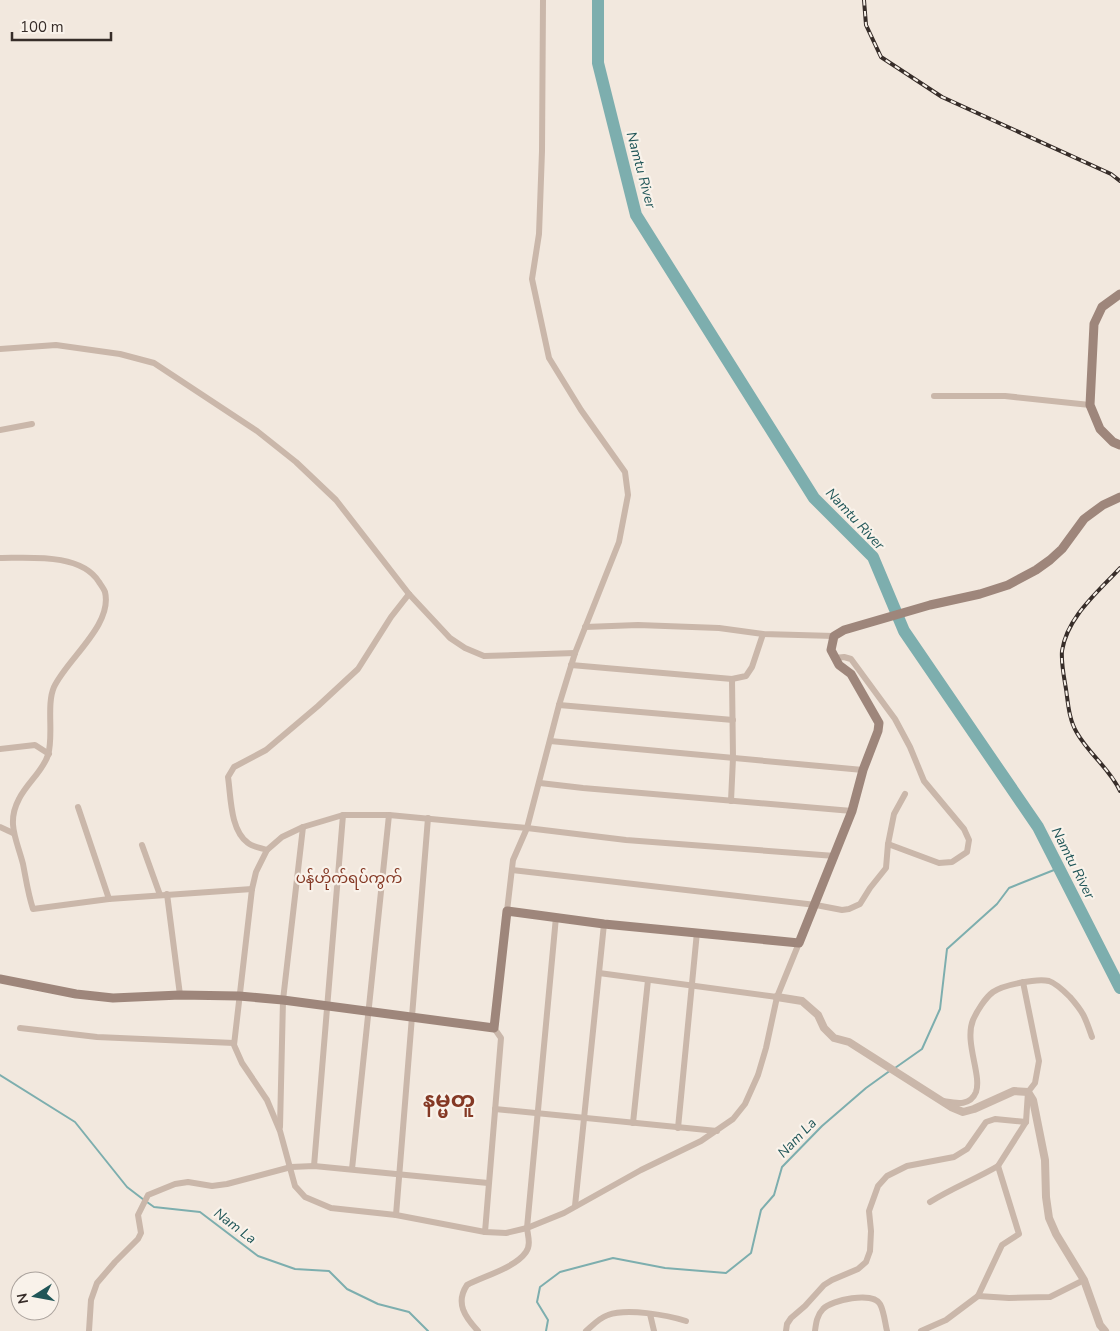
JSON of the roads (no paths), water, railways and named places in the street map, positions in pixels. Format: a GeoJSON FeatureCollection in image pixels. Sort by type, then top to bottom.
{"type":"FeatureCollection","features":[{"type":"Feature","properties":{"kind":"main road"},"geometry":{"type":"LineString","coordinates":[[1120,294],[1102,307],[1094,324],[1090,405],[1100,429],[1113,442],[1120,445]]}},
{"type":"Feature","properties":{"kind":"main road"},"geometry":{"type":"LineString","coordinates":[[0,979],[76,994],[112,998],[180,995],[239,996],[411,1016],[494,1028],[506,911],[604,924],[799,943],[816,905],[852,811],[863,770],[878,731],[879,723],[851,674],[839,665],[835,658],[831,650],[834,636],[844,630],[1008,585],[1036,570],[1062,549],[1084,519],[1102,505],[1120,497]]}},
{"type":"Feature","properties":{"kind":"street"},"geometry":{"type":"LineString","coordinates":[[506,911],[513,860],[527,828],[559,704],[575,653],[619,542],[628,495],[625,472],[581,410],[549,358],[532,279],[539,234],[542,151],[543,0]]}},
{"type":"Feature","properties":{"kind":"street"},"geometry":{"type":"LineString","coordinates":[[0,349],[56,345],[120,354],[154,362],[257,431],[296,462],[336,500],[409,594],[450,638],[484,656],[575,653]]}},
{"type":"Feature","properties":{"kind":"street"},"geometry":{"type":"LineString","coordinates":[[934,396],[1005,396],[1090,405]]}},
{"type":"Feature","properties":{"kind":"street"},"geometry":{"type":"LineString","coordinates":[[0,430],[32,424]]}},
{"type":"Feature","properties":{"kind":"street"},"geometry":{"type":"LineString","coordinates":[[0,558],[42,558],[78,565],[95,576],[105,592],[105,612],[54,688],[49,754],[20,797],[12,814],[13,833],[23,865],[27,892],[33,909],[109,899],[252,889]]}},
{"type":"Feature","properties":{"kind":"street"},"geometry":{"type":"LineString","coordinates":[[267,850],[249,844],[240,834],[234,822],[228,777],[234,767],[266,750],[358,669],[391,617],[409,594]]}},
{"type":"Feature","properties":{"kind":"street"},"geometry":{"type":"LineString","coordinates":[[585,627],[657,625],[719,628],[763,634],[834,636]]}},
{"type":"Feature","properties":{"kind":"street"},"geometry":{"type":"LineString","coordinates":[[571,665],[732,679],[746,676],[752,667],[763,634]]}},
{"type":"Feature","properties":{"kind":"street"},"geometry":{"type":"LineString","coordinates":[[835,658],[844,657],[851,659],[860,670],[895,719],[914,755],[924,781],[964,829],[969,840],[967,852],[952,862],[939,863],[888,844]]}},
{"type":"Feature","properties":{"kind":"street"},"geometry":{"type":"LineString","coordinates":[[731,801],[733,758],[732,679]]}},
{"type":"Feature","properties":{"kind":"street"},"geometry":{"type":"LineString","coordinates":[[559,704],[732,720]]}},
{"type":"Feature","properties":{"kind":"street"},"geometry":{"type":"LineString","coordinates":[[550,741],[863,770]]}},
{"type":"Feature","properties":{"kind":"street"},"geometry":{"type":"LineString","coordinates":[[0,749],[35,745],[49,754]]}},
{"type":"Feature","properties":{"kind":"street"},"geometry":{"type":"LineString","coordinates":[[540,783],[852,811]]}},
{"type":"Feature","properties":{"kind":"street"},"geometry":{"type":"LineString","coordinates":[[512,870],[816,905],[842,910],[849,909],[860,904],[886,868],[888,844],[894,814],[905,794]]}},
{"type":"Feature","properties":{"kind":"street"},"geometry":{"type":"LineString","coordinates":[[78,807],[109,899]]}},
{"type":"Feature","properties":{"kind":"street"},"geometry":{"type":"LineString","coordinates":[[799,943],[777,997],[758,1075],[745,1104],[733,1119],[701,1141],[641,1170],[564,1213],[527,1228],[506,1233],[485,1232],[396,1215],[331,1208],[305,1197],[295,1186],[280,1131],[267,1100],[242,1063],[234,1043],[252,889],[256,872],[267,850],[282,837],[303,827],[343,816],[389,815],[527,828],[626,840],[835,856]]}},
{"type":"Feature","properties":{"kind":"street"},"geometry":{"type":"LineString","coordinates":[[352,1169],[389,815]]}},
{"type":"Feature","properties":{"kind":"street"},"geometry":{"type":"LineString","coordinates":[[314,1166],[343,816]]}},
{"type":"Feature","properties":{"kind":"street"},"geometry":{"type":"LineString","coordinates":[[396,1215],[428,818]]}},
{"type":"Feature","properties":{"kind":"street"},"geometry":{"type":"LineString","coordinates":[[0,827],[13,833]]}},
{"type":"Feature","properties":{"kind":"street"},"geometry":{"type":"LineString","coordinates":[[280,1131],[283,1000],[303,827]]}},
{"type":"Feature","properties":{"kind":"street"},"geometry":{"type":"LineString","coordinates":[[142,845],[160,895]]}},
{"type":"Feature","properties":{"kind":"street"},"geometry":{"type":"LineString","coordinates":[[167,894],[180,995]]}},
{"type":"Feature","properties":{"kind":"street"},"geometry":{"type":"LineString","coordinates":[[478,1331],[462,1310],[463,1292],[467,1285],[513,1264],[526,1252],[529,1244],[527,1228],[556,917]]}},
{"type":"Feature","properties":{"kind":"street"},"geometry":{"type":"LineString","coordinates":[[575,1206],[604,924]]}},
{"type":"Feature","properties":{"kind":"street"},"geometry":{"type":"LineString","coordinates":[[678,1128],[697,932]]}},
{"type":"Feature","properties":{"kind":"street"},"geometry":{"type":"LineString","coordinates":[[599,973],[802,1001],[818,1016],[824,1028],[834,1038],[849,1042],[940,1100],[963,1112],[1014,1091],[1028,1092]]}},
{"type":"Feature","properties":{"kind":"street"},"geometry":{"type":"LineString","coordinates":[[633,1123],[648,980]]}},
{"type":"Feature","properties":{"kind":"street"},"geometry":{"type":"LineString","coordinates":[[940,1100],[962,1104],[970,1100],[976,1093],[976,1076],[971,1048],[972,1022],[980,1007],[994,992],[1028,980],[1049,981],[1068,994],[1084,1013],[1092,1037]]}},
{"type":"Feature","properties":{"kind":"street"},"geometry":{"type":"LineString","coordinates":[[930,1202],[998,1166],[1026,1122],[1028,1092],[1035,1083],[1040,1061],[1023,982]]}},
{"type":"Feature","properties":{"kind":"street"},"geometry":{"type":"LineString","coordinates":[[20,1028],[97,1037],[234,1043]]}},
{"type":"Feature","properties":{"kind":"street"},"geometry":{"type":"LineString","coordinates":[[485,1232],[501,1038],[494,1028]]}},
{"type":"Feature","properties":{"kind":"street"},"geometry":{"type":"LineString","coordinates":[[1028,1092],[1033,1100],[1045,1160],[1046,1198],[1049,1218],[1056,1234],[1084,1280],[1100,1325],[1106,1331]]}},
{"type":"Feature","properties":{"kind":"street"},"geometry":{"type":"LineString","coordinates":[[495,1109],[717,1131]]}},
{"type":"Feature","properties":{"kind":"street"},"geometry":{"type":"LineString","coordinates":[[786,1331],[787,1324],[791,1318],[806,1306],[824,1285],[858,1269],[866,1262],[870,1251],[869,1211],[878,1186],[887,1176],[907,1166],[954,1157],[967,1149],[986,1122],[995,1119],[1026,1122]]}},
{"type":"Feature","properties":{"kind":"street"},"geometry":{"type":"LineString","coordinates":[[89,1331],[91,1300],[97,1282],[138,1239],[141,1233],[138,1215],[147,1196],[175,1184],[188,1182],[212,1186],[227,1184],[290,1166],[352,1169],[488,1183]]}},
{"type":"Feature","properties":{"kind":"street"},"geometry":{"type":"LineString","coordinates":[[921,1331],[946,1320],[978,1296],[1002,1245],[1019,1234],[998,1166]]}},
{"type":"Feature","properties":{"kind":"street"},"geometry":{"type":"LineString","coordinates":[[978,1296],[1010,1298],[1050,1297],[1084,1280]]}},
{"type":"Feature","properties":{"kind":"street"},"geometry":{"type":"LineString","coordinates":[[815,1331],[816,1321],[824,1308],[838,1301],[873,1298],[880,1304],[887,1331]]}},
{"type":"Feature","properties":{"kind":"street"},"geometry":{"type":"LineString","coordinates":[[586,1331],[609,1314],[662,1314],[686,1321]]}},
{"type":"Feature","properties":{"kind":"street"},"geometry":{"type":"LineString","coordinates":[[650,1314],[654,1331]]}},
{"type":"Feature","properties":{"kind":"waterway","name":"Namtu River"},"geometry":{"type":"LineString","coordinates":[[598,0],[598,63],[636,215],[814,498],[873,557],[904,631],[1038,827],[1120,988]]}},
{"type":"Feature","properties":{"kind":"waterway","name":"Nam La"},"geometry":{"type":"LineString","coordinates":[[895,1068],[922,1049],[940,1009],[947,949],[997,904],[1009,888],[1059,868]]}},
{"type":"Feature","properties":{"kind":"waterway","name":"Nam La"},"geometry":{"type":"LineString","coordinates":[[546,1331],[548,1320],[537,1302],[540,1287],[560,1272],[613,1258],[665,1268],[726,1273],[751,1253],[761,1210],[774,1195],[782,1167],[822,1126],[866,1088],[891,1070]]}},
{"type":"Feature","properties":{"kind":"waterway","name":"Nam La"},"geometry":{"type":"LineString","coordinates":[[0,1075],[75,1122],[127,1187],[144,1200]]}},
{"type":"Feature","properties":{"kind":"waterway","name":"Nam La"},"geometry":{"type":"LineString","coordinates":[[147,1202],[154,1207],[200,1212],[258,1256],[295,1269],[329,1271],[347,1289],[378,1304],[409,1312],[428,1331]]}},
{"type":"Feature","properties":{"kind":"railway"},"geometry":{"type":"LineString","coordinates":[[864,0],[866,25],[881,57],[942,97],[1111,174],[1120,181]]}},
{"type":"Feature","properties":{"kind":"railway"},"geometry":{"type":"LineString","coordinates":[[1120,568],[1077,616],[1070,627],[1062,651],[1068,706],[1074,728],[1087,748],[1111,776],[1120,791]]}},
{"type":"Feature","properties":{"kind":"district","name":"ပန်ဟိုက်ရပ်ကွက်"},"geometry":{"type":"Point","coordinates":[349,878]}},
{"type":"Feature","properties":{"kind":"district","name":"နမ္မတူ"},"geometry":{"type":"Point","coordinates":[449,1100]}}]}
